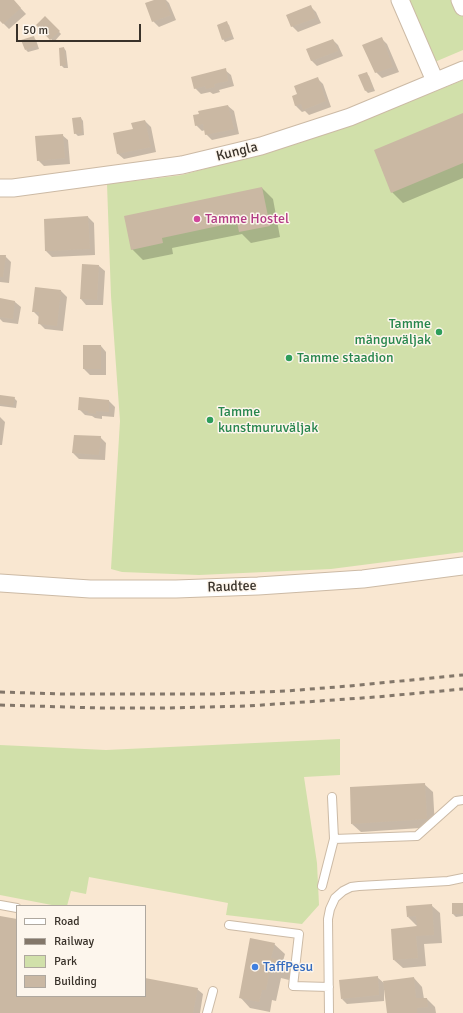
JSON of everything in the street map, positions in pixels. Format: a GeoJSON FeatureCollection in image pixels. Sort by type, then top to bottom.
{"type":"FeatureCollection","features":[{"type":"Feature","properties":{"kind":"street"},"geometry":{"type":"LineString","coordinates":[[400,0],[435,82]]}},
{"type":"Feature","properties":{"kind":"street"},"geometry":{"type":"LineString","coordinates":[[460,0],[463,7]]}},
{"type":"Feature","properties":{"kind":"street","name":"Kungla"},"geometry":{"type":"LineString","coordinates":[[0,188],[13,188],[182,165],[261,146],[350,117],[463,70]]}},
{"type":"Feature","properties":{"kind":"street","name":"Raudtee"},"geometry":{"type":"LineString","coordinates":[[0,583],[90,589],[176,589],[258,586],[363,579],[463,566]]}},
{"type":"Feature","properties":{"kind":"lane"},"geometry":{"type":"LineString","coordinates":[[322,886],[334,839],[332,797]]}},
{"type":"Feature","properties":{"kind":"lane"},"geometry":{"type":"LineString","coordinates":[[334,839],[417,836],[456,801],[463,800]]}},
{"type":"Feature","properties":{"kind":"lane"},"geometry":{"type":"LineString","coordinates":[[329,1013],[328,919],[330,909],[335,898],[343,891],[351,887],[448,881],[463,878]]}},
{"type":"Feature","properties":{"kind":"lane"},"geometry":{"type":"LineString","coordinates":[[0,905],[16,908]]}},
{"type":"Feature","properties":{"kind":"lane"},"geometry":{"type":"LineString","coordinates":[[229,925],[299,934],[293,986],[329,987]]}},
{"type":"Feature","properties":{"kind":"lane"},"geometry":{"type":"LineString","coordinates":[[207,1013],[213,991]]}},
{"type":"Feature","properties":{"kind":"green space"},"geometry":{"type":"Polygon","coordinates":[[[403,0],[456,0],[463,15],[463,50],[430,64],[403,0]]]}},
{"type":"Feature","properties":{"kind":"green space","name":"Tamme staadion"},"geometry":{"type":"Polygon","coordinates":[[[463,80],[463,552],[331,569],[199,575],[122,572],[111,569],[120,421],[111,296],[107,184],[182,175],[296,144],[463,80]]]}},
{"type":"Feature","properties":{"kind":"green space"},"geometry":{"type":"Polygon","coordinates":[[[340,739],[340,775],[304,777],[317,863],[319,905],[302,924],[226,915],[228,903],[89,877],[86,894],[71,891],[67,905],[52,905],[0,895],[0,745],[106,750],[340,739]]]}},
{"type":"Feature","properties":{"kind":"building"},"geometry":{"type":"Polygon","coordinates":[[[0,0],[14,0],[21,8],[3,24],[0,21],[0,0]]]}},
{"type":"Feature","properties":{"kind":"building"},"geometry":{"type":"Polygon","coordinates":[[[154,0],[165,0],[171,15],[152,22],[145,3],[154,0]]]}},
{"type":"Feature","properties":{"kind":"building"},"geometry":{"type":"Polygon","coordinates":[[[311,5],[316,18],[291,27],[286,15],[311,5]]]}},
{"type":"Feature","properties":{"kind":"building"},"geometry":{"type":"Polygon","coordinates":[[[45,16],[60,31],[50,40],[36,25],[45,16]]]}},
{"type":"Feature","properties":{"kind":"building"},"geometry":{"type":"Polygon","coordinates":[[[227,21],[232,36],[222,40],[217,25],[227,21]]]}},
{"type":"Feature","properties":{"kind":"building"},"geometry":{"type":"Polygon","coordinates":[[[34,36],[37,46],[25,50],[21,40],[34,36]]]}},
{"type":"Feature","properties":{"kind":"building"},"geometry":{"type":"Polygon","coordinates":[[[382,37],[393,67],[375,73],[362,45],[382,37]]]}},
{"type":"Feature","properties":{"kind":"building"},"geometry":{"type":"Polygon","coordinates":[[[333,39],[338,51],[311,61],[306,49],[333,39]]]}},
{"type":"Feature","properties":{"kind":"building"},"geometry":{"type":"Polygon","coordinates":[[[64,47],[66,65],[60,66],[59,48],[64,47]]]}},
{"type":"Feature","properties":{"kind":"building"},"geometry":{"type":"Polygon","coordinates":[[[226,68],[228,81],[214,84],[215,87],[206,89],[205,86],[194,89],[191,77],[226,68]]]}},
{"type":"Feature","properties":{"kind":"building"},"geometry":{"type":"Polygon","coordinates":[[[367,72],[373,88],[365,91],[358,75],[367,72]]]}},
{"type":"Feature","properties":{"kind":"building"},"geometry":{"type":"Polygon","coordinates":[[[318,77],[326,101],[303,110],[301,104],[295,106],[292,96],[297,94],[294,86],[318,77]]]}},
{"type":"Feature","properties":{"kind":"building"},"geometry":{"type":"Polygon","coordinates":[[[228,105],[234,129],[205,135],[203,124],[195,126],[193,115],[199,114],[198,111],[228,105]]]}},
{"type":"Feature","properties":{"kind":"building"},"geometry":{"type":"Polygon","coordinates":[[[463,113],[463,163],[391,193],[374,150],[463,113]]]}},
{"type":"Feature","properties":{"kind":"building"},"geometry":{"type":"Polygon","coordinates":[[[81,117],[82,133],[74,134],[72,118],[81,117]]]}},
{"type":"Feature","properties":{"kind":"building"},"geometry":{"type":"Polygon","coordinates":[[[145,120],[151,147],[117,154],[113,133],[133,129],[131,123],[145,120]]]}},
{"type":"Feature","properties":{"kind":"building"},"geometry":{"type":"Polygon","coordinates":[[[63,134],[65,158],[37,161],[35,136],[63,134]]]}},
{"type":"Feature","properties":{"kind":"building","name":"Tamme Hostel"},"geometry":{"type":"Polygon","coordinates":[[[262,187],[270,226],[239,232],[237,222],[162,238],[163,243],[131,250],[124,216],[262,187]]]}},
{"type":"Feature","properties":{"kind":"building"},"geometry":{"type":"Polygon","coordinates":[[[88,216],[90,249],[45,251],[44,219],[88,216]]]}},
{"type":"Feature","properties":{"kind":"building"},"geometry":{"type":"Polygon","coordinates":[[[0,255],[6,255],[3,277],[0,277],[0,255]]]}},
{"type":"Feature","properties":{"kind":"building"},"geometry":{"type":"Polygon","coordinates":[[[82,264],[99,265],[97,300],[80,299],[82,264]]]}},
{"type":"Feature","properties":{"kind":"building"},"geometry":{"type":"Polygon","coordinates":[[[35,287],[61,290],[57,326],[38,324],[39,312],[32,312],[35,287]]]}},
{"type":"Feature","properties":{"kind":"building"},"geometry":{"type":"Polygon","coordinates":[[[0,298],[15,301],[13,319],[0,317],[0,298]]]}},
{"type":"Feature","properties":{"kind":"building"},"geometry":{"type":"Polygon","coordinates":[[[83,345],[101,345],[101,369],[83,369],[83,345]]]}},
{"type":"Feature","properties":{"kind":"building"},"geometry":{"type":"Polygon","coordinates":[[[0,395],[15,397],[13,406],[0,404],[0,395]]]}},
{"type":"Feature","properties":{"kind":"building"},"geometry":{"type":"Polygon","coordinates":[[[79,397],[109,400],[109,412],[96,411],[96,414],[78,410],[79,397]]]}},
{"type":"Feature","properties":{"kind":"building"},"geometry":{"type":"Polygon","coordinates":[[[74,435],[101,436],[99,455],[72,453],[74,435]]]}},
{"type":"Feature","properties":{"kind":"building"},"geometry":{"type":"Polygon","coordinates":[[[425,783],[427,819],[351,824],[350,787],[425,783]]]}},
{"type":"Feature","properties":{"kind":"building"},"geometry":{"type":"Polygon","coordinates":[[[452,903],[463,903],[463,914],[452,914],[452,903]]]}},
{"type":"Feature","properties":{"kind":"building"},"geometry":{"type":"Polygon","coordinates":[[[432,904],[434,935],[416,936],[418,958],[393,960],[391,929],[417,926],[416,916],[407,917],[406,906],[432,904]]]}},
{"type":"Feature","properties":{"kind":"building"},"geometry":{"type":"Polygon","coordinates":[[[0,916],[16,919],[16,997],[146,997],[146,978],[198,988],[193,1013],[0,1013],[0,916]]]}},
{"type":"Feature","properties":{"kind":"building"},"geometry":{"type":"Polygon","coordinates":[[[250,938],[275,943],[271,958],[284,961],[282,970],[270,968],[266,990],[262,990],[259,1002],[239,998],[250,938]]]}},
{"type":"Feature","properties":{"kind":"building"},"geometry":{"type":"Polygon","coordinates":[[[378,976],[379,995],[341,999],[339,980],[378,976]]]}},
{"type":"Feature","properties":{"kind":"building"},"geometry":{"type":"Polygon","coordinates":[[[414,977],[416,998],[427,998],[428,1007],[417,1008],[417,1013],[387,1013],[383,981],[414,977]]]}},
{"type":"Feature","properties":{"kind":"railway"},"geometry":{"type":"LineString","coordinates":[[0,692],[62,694],[212,694],[286,691],[463,675]]}},
{"type":"Feature","properties":{"kind":"railway"},"geometry":{"type":"LineString","coordinates":[[0,705],[100,708],[248,706],[463,689]]}},
{"type":"Feature","properties":{"kind":"place","name":"Tamme Hostel"},"geometry":{"type":"Point","coordinates":[197,219]}},
{"type":"Feature","properties":{"kind":"place","name":"Tamme mänguväljak"},"geometry":{"type":"Point","coordinates":[439,332]}},
{"type":"Feature","properties":{"kind":"place","name":"Tamme staadion"},"geometry":{"type":"Point","coordinates":[289,358]}},
{"type":"Feature","properties":{"kind":"place","name":"Tamme kunstmuruväljak"},"geometry":{"type":"Point","coordinates":[210,420]}},
{"type":"Feature","properties":{"kind":"place","name":"TaffPesu"},"geometry":{"type":"Point","coordinates":[255,967]}}]}
